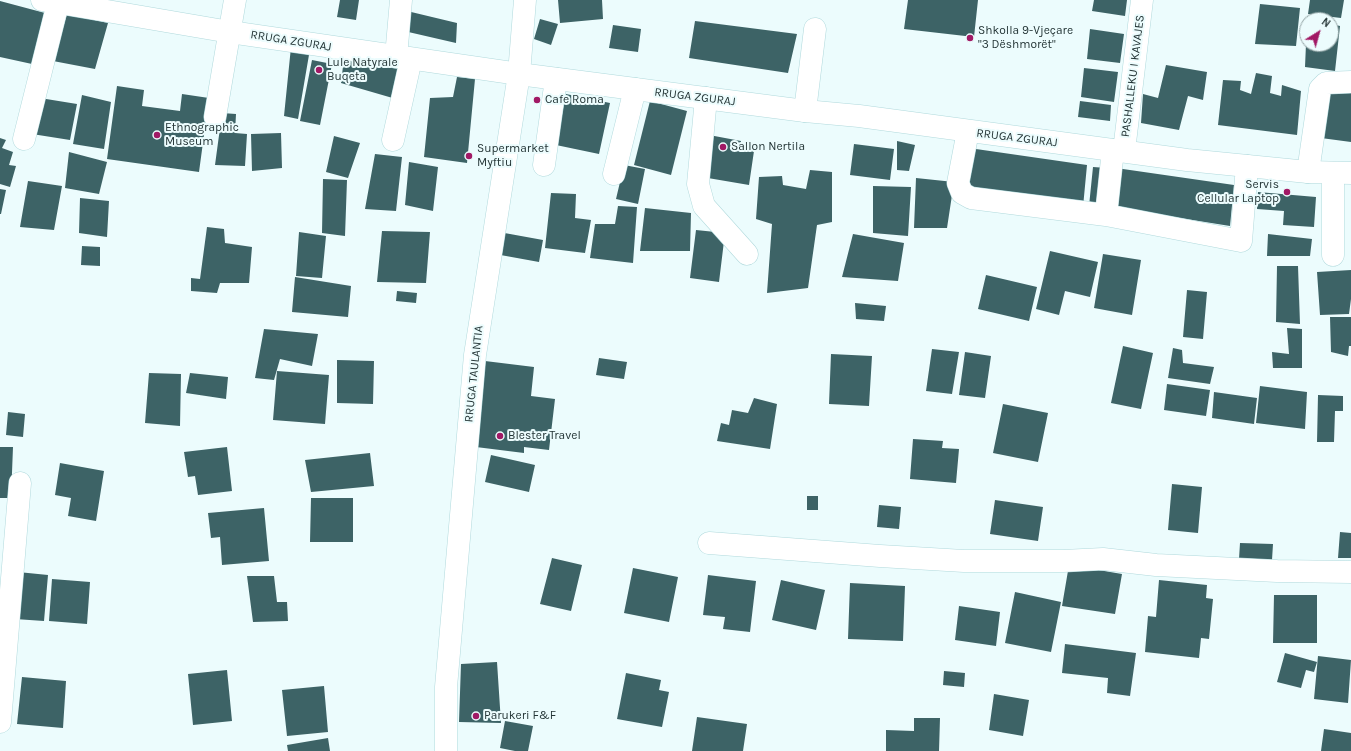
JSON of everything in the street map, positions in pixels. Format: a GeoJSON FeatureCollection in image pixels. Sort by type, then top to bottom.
{"type":"FeatureCollection","features":[{"type":"Feature","properties":{"kind":"street"},"geometry":{"type":"LineString","coordinates":[[215,117],[235,0]]}},
{"type":"Feature","properties":{"kind":"street"},"geometry":{"type":"LineString","coordinates":[[393,140],[404,58],[401,0]]}},
{"type":"Feature","properties":{"kind":"street","name":"RRUGA TAULANTIA"},"geometry":{"type":"LineString","coordinates":[[446,751],[446,687],[475,355],[519,74],[525,0]]}},
{"type":"Feature","properties":{"kind":"street","name":"PASHALLEKU I KAVAJES"},"geometry":{"type":"LineString","coordinates":[[1106,215],[1119,151],[1142,0]]}},
{"type":"Feature","properties":{"kind":"street"},"geometry":{"type":"LineString","coordinates":[[24,139],[50,1]]}},
{"type":"Feature","properties":{"kind":"street","name":"RRUGA ZGURAJ"},"geometry":{"type":"LineString","coordinates":[[50,1],[230,32],[556,79],[805,111],[859,116],[1119,151],[1247,166],[1308,172],[1342,173]]}},
{"type":"Feature","properties":{"kind":"street"},"geometry":{"type":"LineString","coordinates":[[805,111],[815,29]]}},
{"type":"Feature","properties":{"kind":"street"},"geometry":{"type":"LineString","coordinates":[[544,164],[556,79]]}},
{"type":"Feature","properties":{"kind":"street"},"geometry":{"type":"LineString","coordinates":[[1308,172],[1320,89],[1326,83],[1351,82]]}},
{"type":"Feature","properties":{"kind":"street"},"geometry":{"type":"LineString","coordinates":[[614,174],[635,89]]}},
{"type":"Feature","properties":{"kind":"street"},"geometry":{"type":"LineString","coordinates":[[706,98],[698,184],[704,206],[747,254]]}},
{"type":"Feature","properties":{"kind":"street"},"geometry":{"type":"LineString","coordinates":[[968,131],[958,183],[962,193],[971,198],[1106,215],[1241,241],[1247,166]]}},
{"type":"Feature","properties":{"kind":"street"},"geometry":{"type":"LineString","coordinates":[[1333,255],[1342,173]]}},
{"type":"Feature","properties":{"kind":"street"},"geometry":{"type":"LineString","coordinates":[[0,722],[20,483]]}},
{"type":"Feature","properties":{"kind":"street"},"geometry":{"type":"LineString","coordinates":[[710,543],[964,561],[1063,561],[1103,559],[1156,564],[1276,571],[1351,572]]}},
{"type":"Feature","properties":{"kind":"building"},"geometry":{"type":"Polygon","coordinates":[[[340,0],[359,0],[356,20],[337,17],[340,0]]]}},
{"type":"Feature","properties":{"kind":"building"},"geometry":{"type":"Polygon","coordinates":[[[558,0],[602,0],[603,19],[560,23],[558,0]]]}},
{"type":"Feature","properties":{"kind":"building"},"geometry":{"type":"Polygon","coordinates":[[[908,0],[978,0],[974,37],[904,29],[908,0]]]}},
{"type":"Feature","properties":{"kind":"building"},"geometry":{"type":"Polygon","coordinates":[[[1094,0],[1127,0],[1125,16],[1092,11],[1094,0]]]}},
{"type":"Feature","properties":{"kind":"building"},"geometry":{"type":"Polygon","coordinates":[[[1310,0],[1344,0],[1341,18],[1339,18],[1339,12],[1308,12],[1310,0]]]}},
{"type":"Feature","properties":{"kind":"building"},"geometry":{"type":"Polygon","coordinates":[[[0,1],[45,13],[32,64],[0,57],[0,1]]]}},
{"type":"Feature","properties":{"kind":"building"},"geometry":{"type":"Polygon","coordinates":[[[1260,4],[1300,8],[1296,46],[1255,44],[1260,4]]]}},
{"type":"Feature","properties":{"kind":"building"},"geometry":{"type":"Polygon","coordinates":[[[407,11],[457,23],[456,43],[404,31],[407,11]]]}},
{"type":"Feature","properties":{"kind":"building"},"geometry":{"type":"Polygon","coordinates":[[[67,14],[108,23],[95,69],[53,61],[67,14]]]}},
{"type":"Feature","properties":{"kind":"building"},"geometry":{"type":"Polygon","coordinates":[[[540,19],[558,24],[551,45],[534,39],[540,19]]]}},
{"type":"Feature","properties":{"kind":"building"},"geometry":{"type":"Polygon","coordinates":[[[695,21],[797,34],[788,73],[689,58],[695,21]]]}},
{"type":"Feature","properties":{"kind":"building"},"geometry":{"type":"Polygon","coordinates":[[[613,25],[641,29],[638,52],[609,48],[613,25]]]}},
{"type":"Feature","properties":{"kind":"building"},"geometry":{"type":"Polygon","coordinates":[[[1090,29],[1124,34],[1120,63],[1087,59],[1090,29]]]}},
{"type":"Feature","properties":{"kind":"building"},"geometry":{"type":"Polygon","coordinates":[[[291,47],[310,49],[298,119],[284,116],[291,47]]]}},
{"type":"Feature","properties":{"kind":"building"},"geometry":{"type":"Polygon","coordinates":[[[1306,52],[1337,52],[1335,71],[1305,67],[1306,52]]]}},
{"type":"Feature","properties":{"kind":"building"},"geometry":{"type":"Polygon","coordinates":[[[344,58],[403,70],[396,99],[341,83],[344,58]]]}},
{"type":"Feature","properties":{"kind":"building"},"geometry":{"type":"Polygon","coordinates":[[[312,60],[332,64],[320,125],[300,121],[312,60]]]}},
{"type":"Feature","properties":{"kind":"building"},"geometry":{"type":"Polygon","coordinates":[[[1166,65],[1207,72],[1203,100],[1188,96],[1179,130],[1141,123],[1143,94],[1158,98],[1166,65]]]}},
{"type":"Feature","properties":{"kind":"building"},"geometry":{"type":"Polygon","coordinates":[[[1084,68],[1118,72],[1114,102],[1081,97],[1084,68]]]}},
{"type":"Feature","properties":{"kind":"building"},"geometry":{"type":"Polygon","coordinates":[[[1256,73],[1272,76],[1270,93],[1281,96],[1282,85],[1301,91],[1297,135],[1218,125],[1223,80],[1241,81],[1240,90],[1251,94],[1256,73]]]}},
{"type":"Feature","properties":{"kind":"building"},"geometry":{"type":"Polygon","coordinates":[[[457,77],[475,79],[467,163],[424,157],[430,98],[453,97],[457,77]]]}},
{"type":"Feature","properties":{"kind":"building"},"geometry":{"type":"Polygon","coordinates":[[[1328,84],[1351,87],[1351,142],[1321,138],[1328,84]]]}},
{"type":"Feature","properties":{"kind":"building","name":"Ethnographic Museum"},"geometry":{"type":"Polygon","coordinates":[[[117,86],[144,90],[142,106],[180,111],[182,94],[209,98],[199,172],[107,159],[117,86]]]}},
{"type":"Feature","properties":{"kind":"building"},"geometry":{"type":"Polygon","coordinates":[[[566,94],[610,103],[599,154],[556,145],[566,94]]]}},
{"type":"Feature","properties":{"kind":"building"},"geometry":{"type":"Polygon","coordinates":[[[82,95],[111,102],[104,149],[73,144],[82,95]]]}},
{"type":"Feature","properties":{"kind":"building"},"geometry":{"type":"Polygon","coordinates":[[[40,98],[77,104],[70,140],[32,134],[40,98]]]}},
{"type":"Feature","properties":{"kind":"building"},"geometry":{"type":"Polygon","coordinates":[[[650,101],[687,111],[671,175],[634,165],[650,101]]]}},
{"type":"Feature","properties":{"kind":"building"},"geometry":{"type":"Polygon","coordinates":[[[1080,101],[1111,105],[1110,121],[1078,117],[1080,101]]]}},
{"type":"Feature","properties":{"kind":"building"},"geometry":{"type":"Polygon","coordinates":[[[222,113],[236,114],[235,133],[247,134],[245,166],[215,165],[222,113]]]}},
{"type":"Feature","properties":{"kind":"building"},"geometry":{"type":"Polygon","coordinates":[[[281,133],[282,168],[252,171],[251,134],[281,133]]]}},
{"type":"Feature","properties":{"kind":"building"},"geometry":{"type":"Polygon","coordinates":[[[709,135],[741,141],[740,149],[754,151],[749,185],[702,177],[709,135]]]}},
{"type":"Feature","properties":{"kind":"building"},"geometry":{"type":"Polygon","coordinates":[[[334,136],[360,143],[348,178],[326,172],[334,136]]]}},
{"type":"Feature","properties":{"kind":"building"},"geometry":{"type":"Polygon","coordinates":[[[0,138],[6,140],[2,148],[13,152],[9,165],[16,166],[10,187],[0,184],[0,138]]]}},
{"type":"Feature","properties":{"kind":"building"},"geometry":{"type":"Polygon","coordinates":[[[897,141],[915,145],[909,171],[897,170],[897,141]]]}},
{"type":"Feature","properties":{"kind":"building"},"geometry":{"type":"Polygon","coordinates":[[[854,144],[894,149],[890,180],[850,175],[854,144]]]}},
{"type":"Feature","properties":{"kind":"building"},"geometry":{"type":"Polygon","coordinates":[[[969,148],[1087,165],[1083,207],[965,187],[969,148]]]}},
{"type":"Feature","properties":{"kind":"building"},"geometry":{"type":"Polygon","coordinates":[[[69,152],[107,162],[99,194],[65,188],[69,152]]]}},
{"type":"Feature","properties":{"kind":"building"},"geometry":{"type":"Polygon","coordinates":[[[375,154],[402,157],[396,211],[365,209],[375,154]]]}},
{"type":"Feature","properties":{"kind":"building"},"geometry":{"type":"Polygon","coordinates":[[[409,162],[438,167],[433,211],[405,205],[409,162]]]}},
{"type":"Feature","properties":{"kind":"building"},"geometry":{"type":"Polygon","coordinates":[[[624,165],[645,169],[638,204],[616,199],[624,165]]]}},
{"type":"Feature","properties":{"kind":"building"},"geometry":{"type":"Polygon","coordinates":[[[1093,167],[1107,168],[1103,207],[1089,206],[1093,167]]]}},
{"type":"Feature","properties":{"kind":"building"},"geometry":{"type":"Polygon","coordinates":[[[1116,168],[1234,185],[1230,226],[1111,207],[1116,168]]]}},
{"type":"Feature","properties":{"kind":"building"},"geometry":{"type":"Polygon","coordinates":[[[810,170],[832,172],[832,222],[817,225],[808,288],[767,293],[772,224],[756,219],[759,177],[782,176],[783,185],[806,189],[810,170]]]}},
{"type":"Feature","properties":{"kind":"building"},"geometry":{"type":"Polygon","coordinates":[[[916,178],[954,182],[947,228],[914,228],[916,178]]]}},
{"type":"Feature","properties":{"kind":"building"},"geometry":{"type":"Polygon","coordinates":[[[323,179],[347,180],[345,236],[322,233],[323,179]]]}},
{"type":"Feature","properties":{"kind":"building"},"geometry":{"type":"Polygon","coordinates":[[[28,181],[62,186],[54,230],[20,227],[28,181]]]}},
{"type":"Feature","properties":{"kind":"building"},"geometry":{"type":"Polygon","coordinates":[[[873,186],[911,187],[908,236],[873,233],[873,186]]]}},
{"type":"Feature","properties":{"kind":"building"},"geometry":{"type":"Polygon","coordinates":[[[0,189],[6,190],[1,214],[0,214],[0,189]]]}},
{"type":"Feature","properties":{"kind":"building"},"geometry":{"type":"Polygon","coordinates":[[[1258,192],[1316,197],[1314,227],[1283,225],[1284,211],[1257,209],[1258,192]]]}},
{"type":"Feature","properties":{"kind":"building"},"geometry":{"type":"Polygon","coordinates":[[[551,193],[576,194],[575,218],[591,220],[585,253],[545,248],[551,193]]]}},
{"type":"Feature","properties":{"kind":"building"},"geometry":{"type":"Polygon","coordinates":[[[80,198],[109,201],[107,237],[79,233],[80,198]]]}},
{"type":"Feature","properties":{"kind":"building"},"geometry":{"type":"Polygon","coordinates":[[[618,206],[637,207],[633,263],[590,258],[595,224],[615,224],[618,206]]]}},
{"type":"Feature","properties":{"kind":"building"},"geometry":{"type":"Polygon","coordinates":[[[645,208],[691,213],[690,251],[640,251],[645,208]]]}},
{"type":"Feature","properties":{"kind":"building"},"geometry":{"type":"Polygon","coordinates":[[[207,227],[224,229],[225,243],[252,247],[249,283],[220,283],[217,293],[191,291],[191,278],[200,279],[207,227]]]}},
{"type":"Feature","properties":{"kind":"building"},"geometry":{"type":"Polygon","coordinates":[[[696,230],[725,233],[719,282],[690,278],[696,230]]]}},
{"type":"Feature","properties":{"kind":"building"},"geometry":{"type":"Polygon","coordinates":[[[382,231],[430,232],[426,283],[377,282],[382,231]]]}},
{"type":"Feature","properties":{"kind":"building"},"geometry":{"type":"Polygon","coordinates":[[[299,232],[326,236],[322,278],[296,276],[299,232]]]}},
{"type":"Feature","properties":{"kind":"building"},"geometry":{"type":"Polygon","coordinates":[[[499,232],[543,240],[539,262],[495,254],[499,232]]]}},
{"type":"Feature","properties":{"kind":"building"},"geometry":{"type":"Polygon","coordinates":[[[853,234],[904,243],[898,281],[842,277],[853,234]]]}},
{"type":"Feature","properties":{"kind":"building"},"geometry":{"type":"Polygon","coordinates":[[[1268,234],[1312,239],[1310,256],[1267,256],[1268,234]]]}},
{"type":"Feature","properties":{"kind":"building"},"geometry":{"type":"Polygon","coordinates":[[[82,246],[100,247],[100,266],[81,265],[82,246]]]}},
{"type":"Feature","properties":{"kind":"building"},"geometry":{"type":"Polygon","coordinates":[[[1050,251],[1098,262],[1090,297],[1065,291],[1059,315],[1036,309],[1050,251]]]}},
{"type":"Feature","properties":{"kind":"building"},"geometry":{"type":"Polygon","coordinates":[[[1103,254],[1141,260],[1132,315],[1094,308],[1103,254]]]}},
{"type":"Feature","properties":{"kind":"building"},"geometry":{"type":"Polygon","coordinates":[[[1277,266],[1298,266],[1300,324],[1276,322],[1277,266]]]}},
{"type":"Feature","properties":{"kind":"building"},"geometry":{"type":"Polygon","coordinates":[[[1351,270],[1351,299],[1349,314],[1320,315],[1317,272],[1351,270]]]}},
{"type":"Feature","properties":{"kind":"building"},"geometry":{"type":"Polygon","coordinates":[[[986,275],[1037,287],[1029,321],[978,309],[986,275]]]}},
{"type":"Feature","properties":{"kind":"building"},"geometry":{"type":"Polygon","coordinates":[[[295,277],[351,286],[348,317],[292,312],[295,277]]]}},
{"type":"Feature","properties":{"kind":"building"},"geometry":{"type":"Polygon","coordinates":[[[1187,290],[1207,292],[1203,339],[1183,337],[1187,290]]]}},
{"type":"Feature","properties":{"kind":"building"},"geometry":{"type":"Polygon","coordinates":[[[397,291],[417,293],[416,303],[396,301],[397,291]]]}},
{"type":"Feature","properties":{"kind":"building"},"geometry":{"type":"Polygon","coordinates":[[[855,303],[886,306],[884,321],[856,319],[855,303]]]}},
{"type":"Feature","properties":{"kind":"building"},"geometry":{"type":"Polygon","coordinates":[[[1330,317],[1351,317],[1351,346],[1349,346],[1348,356],[1331,352],[1330,317]]]}},
{"type":"Feature","properties":{"kind":"building"},"geometry":{"type":"Polygon","coordinates":[[[1287,328],[1302,329],[1302,368],[1273,368],[1272,352],[1289,354],[1287,328]]]}},
{"type":"Feature","properties":{"kind":"building"},"geometry":{"type":"Polygon","coordinates":[[[264,329],[318,334],[312,366],[280,359],[274,380],[255,378],[264,329]]]}},
{"type":"Feature","properties":{"kind":"building"},"geometry":{"type":"Polygon","coordinates":[[[1123,346],[1153,353],[1141,409],[1111,403],[1123,346]]]}},
{"type":"Feature","properties":{"kind":"building"},"geometry":{"type":"Polygon","coordinates":[[[1173,348],[1182,350],[1183,363],[1214,367],[1210,384],[1168,378],[1173,348]]]}},
{"type":"Feature","properties":{"kind":"building"},"geometry":{"type":"Polygon","coordinates":[[[932,349],[959,352],[952,394],[926,391],[932,349]]]}},
{"type":"Feature","properties":{"kind":"building"},"geometry":{"type":"Polygon","coordinates":[[[965,352],[991,356],[985,398],[959,395],[965,352]]]}},
{"type":"Feature","properties":{"kind":"building"},"geometry":{"type":"Polygon","coordinates":[[[831,354],[872,356],[869,406],[829,404],[831,354]]]}},
{"type":"Feature","properties":{"kind":"building"},"geometry":{"type":"Polygon","coordinates":[[[599,358],[627,362],[624,379],[596,375],[599,358]]]}},
{"type":"Feature","properties":{"kind":"building"},"geometry":{"type":"Polygon","coordinates":[[[337,360],[374,361],[373,404],[337,403],[337,360]]]}},
{"type":"Feature","properties":{"kind":"building"},"geometry":{"type":"Polygon","coordinates":[[[485,361],[534,367],[531,396],[555,399],[549,450],[524,447],[524,453],[476,447],[485,361]]]}},
{"type":"Feature","properties":{"kind":"building"},"geometry":{"type":"Polygon","coordinates":[[[277,371],[329,375],[325,424],[273,420],[277,371]]]}},
{"type":"Feature","properties":{"kind":"building"},"geometry":{"type":"Polygon","coordinates":[[[149,373],[181,374],[180,426],[145,423],[149,373]]]}},
{"type":"Feature","properties":{"kind":"building"},"geometry":{"type":"Polygon","coordinates":[[[190,373],[228,377],[226,399],[186,393],[190,373]]]}},
{"type":"Feature","properties":{"kind":"building"},"geometry":{"type":"Polygon","coordinates":[[[1167,384],[1210,390],[1206,416],[1164,410],[1167,384]]]}},
{"type":"Feature","properties":{"kind":"building"},"geometry":{"type":"Polygon","coordinates":[[[1260,386],[1307,392],[1305,429],[1256,423],[1260,386]]]}},
{"type":"Feature","properties":{"kind":"building"},"geometry":{"type":"Polygon","coordinates":[[[1214,392],[1257,398],[1254,424],[1212,418],[1214,392]]]}},
{"type":"Feature","properties":{"kind":"building"},"geometry":{"type":"Polygon","coordinates":[[[1318,395],[1343,396],[1343,411],[1335,411],[1334,442],[1317,442],[1318,395]]]}},
{"type":"Feature","properties":{"kind":"building"},"geometry":{"type":"Polygon","coordinates":[[[754,398],[777,404],[770,449],[717,441],[721,423],[729,425],[732,410],[748,413],[754,398]]]}},
{"type":"Feature","properties":{"kind":"building"},"geometry":{"type":"Polygon","coordinates":[[[1003,404],[1048,413],[1038,462],[993,453],[1003,404]]]}},
{"type":"Feature","properties":{"kind":"building"},"geometry":{"type":"Polygon","coordinates":[[[8,412],[25,414],[23,437],[6,435],[8,412]]]}},
{"type":"Feature","properties":{"kind":"building"},"geometry":{"type":"Polygon","coordinates":[[[913,439],[943,441],[942,448],[959,449],[956,483],[910,479],[913,439]]]}},
{"type":"Feature","properties":{"kind":"building"},"geometry":{"type":"Polygon","coordinates":[[[0,447],[13,447],[11,498],[0,498],[0,447]]]}},
{"type":"Feature","properties":{"kind":"building"},"geometry":{"type":"Polygon","coordinates":[[[227,447],[232,491],[198,495],[195,476],[188,477],[184,452],[227,447]]]}},
{"type":"Feature","properties":{"kind":"building"},"geometry":{"type":"Polygon","coordinates":[[[370,453],[374,486],[311,492],[305,460],[370,453]]]}},
{"type":"Feature","properties":{"kind":"building"},"geometry":{"type":"Polygon","coordinates":[[[491,455],[535,465],[529,492],[485,482],[491,455]]]}},
{"type":"Feature","properties":{"kind":"building"},"geometry":{"type":"Polygon","coordinates":[[[60,463],[104,471],[96,521],[68,516],[71,498],[55,495],[60,463]]]}},
{"type":"Feature","properties":{"kind":"building"},"geometry":{"type":"Polygon","coordinates":[[[1172,484],[1202,487],[1198,533],[1168,530],[1172,484]]]}},
{"type":"Feature","properties":{"kind":"building"},"geometry":{"type":"Polygon","coordinates":[[[807,496],[818,496],[818,510],[807,510],[807,496]]]}},
{"type":"Feature","properties":{"kind":"building"},"geometry":{"type":"Polygon","coordinates":[[[311,498],[353,498],[353,542],[310,542],[311,498]]]}},
{"type":"Feature","properties":{"kind":"building"},"geometry":{"type":"Polygon","coordinates":[[[995,500],[1043,507],[1038,541],[990,534],[995,500]]]}},
{"type":"Feature","properties":{"kind":"building"},"geometry":{"type":"Polygon","coordinates":[[[879,505],[901,507],[899,529],[877,527],[879,505]]]}},
{"type":"Feature","properties":{"kind":"building"},"geometry":{"type":"Polygon","coordinates":[[[264,508],[269,561],[222,565],[220,537],[211,538],[208,513],[264,508]]]}},
{"type":"Feature","properties":{"kind":"building"},"geometry":{"type":"Polygon","coordinates":[[[1340,532],[1351,533],[1351,558],[1338,558],[1340,532]]]}},
{"type":"Feature","properties":{"kind":"building"},"geometry":{"type":"Polygon","coordinates":[[[1240,543],[1273,544],[1272,560],[1239,559],[1240,543]]]}},
{"type":"Feature","properties":{"kind":"building"},"geometry":{"type":"Polygon","coordinates":[[[552,558],[582,565],[571,611],[540,604],[552,558]]]}},
{"type":"Feature","properties":{"kind":"building"},"geometry":{"type":"Polygon","coordinates":[[[1069,565],[1122,574],[1115,614],[1062,606],[1069,565]]]}},
{"type":"Feature","properties":{"kind":"building"},"geometry":{"type":"Polygon","coordinates":[[[633,568],[678,577],[669,622],[624,613],[633,568]]]}},
{"type":"Feature","properties":{"kind":"building"},"geometry":{"type":"Polygon","coordinates":[[[18,572],[48,575],[44,621],[15,619],[18,572]]]}},
{"type":"Feature","properties":{"kind":"building"},"geometry":{"type":"Polygon","coordinates":[[[708,575],[756,581],[750,632],[723,629],[725,617],[703,615],[708,575]]]}},
{"type":"Feature","properties":{"kind":"building"},"geometry":{"type":"Polygon","coordinates":[[[247,576],[274,576],[277,602],[287,602],[288,621],[253,622],[247,576]]]}},
{"type":"Feature","properties":{"kind":"building"},"geometry":{"type":"Polygon","coordinates":[[[52,579],[90,582],[87,624],[49,621],[52,579]]]}},
{"type":"Feature","properties":{"kind":"building"},"geometry":{"type":"Polygon","coordinates":[[[781,580],[825,590],[816,630],[772,620],[781,580]]]}},
{"type":"Feature","properties":{"kind":"building"},"geometry":{"type":"Polygon","coordinates":[[[1159,580],[1207,585],[1206,598],[1213,599],[1209,639],[1201,638],[1199,658],[1145,652],[1148,616],[1156,617],[1159,580]]]}},
{"type":"Feature","properties":{"kind":"building"},"geometry":{"type":"Polygon","coordinates":[[[850,583],[905,586],[903,641],[848,639],[850,583]]]}},
{"type":"Feature","properties":{"kind":"building"},"geometry":{"type":"Polygon","coordinates":[[[1015,592],[1061,602],[1051,652],[1005,643],[1015,592]]]}},
{"type":"Feature","properties":{"kind":"building"},"geometry":{"type":"Polygon","coordinates":[[[1274,595],[1317,595],[1317,643],[1273,643],[1274,595]]]}},
{"type":"Feature","properties":{"kind":"building"},"geometry":{"type":"Polygon","coordinates":[[[959,606],[1000,612],[996,646],[955,640],[959,606]]]}},
{"type":"Feature","properties":{"kind":"building"},"geometry":{"type":"Polygon","coordinates":[[[1065,644],[1136,653],[1130,696],[1107,693],[1108,678],[1062,673],[1065,644]]]}},
{"type":"Feature","properties":{"kind":"building"},"geometry":{"type":"Polygon","coordinates":[[[1285,653],[1317,662],[1314,672],[1306,670],[1301,688],[1277,682],[1285,653]]]}},
{"type":"Feature","properties":{"kind":"building"},"geometry":{"type":"Polygon","coordinates":[[[1318,656],[1351,660],[1348,703],[1314,699],[1318,656]]]}},
{"type":"Feature","properties":{"kind":"building"},"geometry":{"type":"Polygon","coordinates":[[[497,662],[501,723],[459,722],[461,664],[497,662]]]}},
{"type":"Feature","properties":{"kind":"building"},"geometry":{"type":"Polygon","coordinates":[[[227,670],[232,721],[193,725],[188,674],[227,670]]]}},
{"type":"Feature","properties":{"kind":"building"},"geometry":{"type":"Polygon","coordinates":[[[944,671],[965,673],[964,687],[943,685],[944,671]]]}},
{"type":"Feature","properties":{"kind":"building"},"geometry":{"type":"Polygon","coordinates":[[[626,673],[661,680],[659,690],[669,692],[662,727],[617,719],[626,673]]]}},
{"type":"Feature","properties":{"kind":"building"},"geometry":{"type":"Polygon","coordinates":[[[22,677],[66,681],[63,728],[17,724],[22,677]]]}},
{"type":"Feature","properties":{"kind":"building"},"geometry":{"type":"Polygon","coordinates":[[[324,686],[328,732],[287,736],[282,690],[324,686]]]}},
{"type":"Feature","properties":{"kind":"building"},"geometry":{"type":"Polygon","coordinates":[[[994,694],[1029,700],[1023,736],[989,730],[994,694]]]}},
{"type":"Feature","properties":{"kind":"building"},"geometry":{"type":"Polygon","coordinates":[[[697,717],[747,724],[743,751],[692,751],[697,717]]]}},
{"type":"Feature","properties":{"kind":"building"},"geometry":{"type":"Polygon","coordinates":[[[914,718],[940,718],[939,751],[886,751],[886,730],[914,731],[914,718]]]}},
{"type":"Feature","properties":{"kind":"building"},"geometry":{"type":"Polygon","coordinates":[[[505,721],[533,726],[528,751],[515,751],[500,748],[505,721]]]}},
{"type":"Feature","properties":{"kind":"building"},"geometry":{"type":"Polygon","coordinates":[[[1324,729],[1351,733],[1351,751],[1321,751],[1324,729]]]}},
{"type":"Feature","properties":{"kind":"building"},"geometry":{"type":"Polygon","coordinates":[[[328,738],[330,751],[288,751],[287,745],[328,738]]]}},
{"type":"Feature","properties":{"kind":"place","name":"Shkolla 9-Vjeçare \"3 Dëshmorët\""},"geometry":{"type":"Point","coordinates":[970,38]}},
{"type":"Feature","properties":{"kind":"place","name":"Lule Natyrale Buqeta"},"geometry":{"type":"Point","coordinates":[319,70]}},
{"type":"Feature","properties":{"kind":"place","name":"Cafe Roma"},"geometry":{"type":"Point","coordinates":[537,100]}},
{"type":"Feature","properties":{"kind":"place","name":"Ethnographic Museum"},"geometry":{"type":"Point","coordinates":[157,135]}},
{"type":"Feature","properties":{"kind":"place","name":"Sallon Nertila"},"geometry":{"type":"Point","coordinates":[723,147]}},
{"type":"Feature","properties":{"kind":"place","name":"Supermarket Myftiu"},"geometry":{"type":"Point","coordinates":[469,156]}},
{"type":"Feature","properties":{"kind":"place","name":"Servis Cellular Laptop"},"geometry":{"type":"Point","coordinates":[1287,192]}},
{"type":"Feature","properties":{"kind":"place","name":"Blester Travel"},"geometry":{"type":"Point","coordinates":[500,436]}},
{"type":"Feature","properties":{"kind":"place","name":"Parukeri F&F"},"geometry":{"type":"Point","coordinates":[476,716]}}]}
